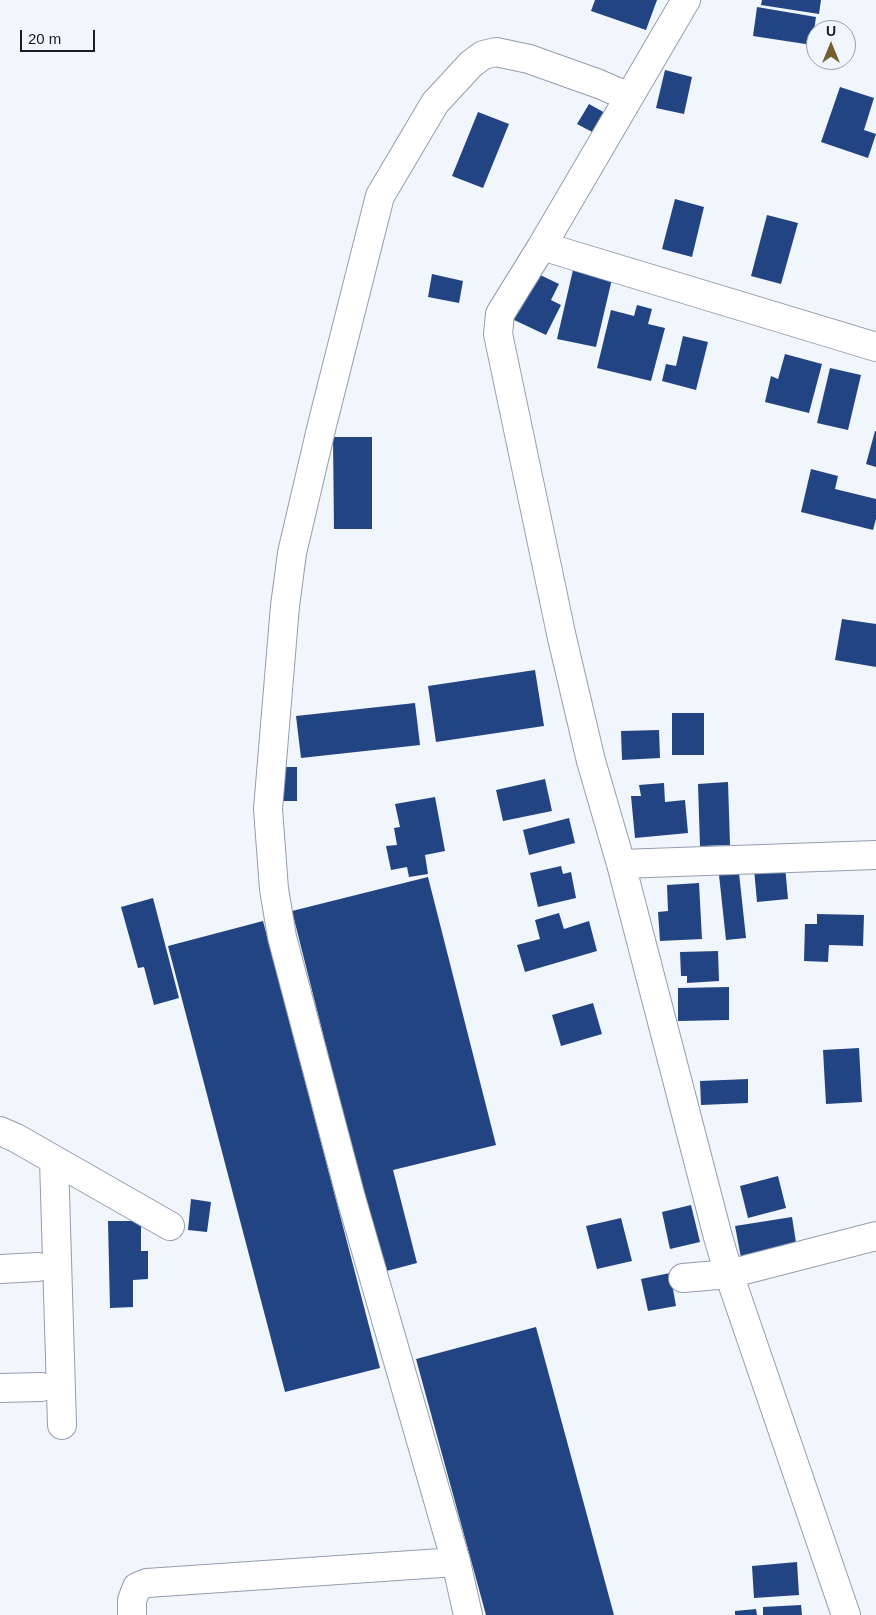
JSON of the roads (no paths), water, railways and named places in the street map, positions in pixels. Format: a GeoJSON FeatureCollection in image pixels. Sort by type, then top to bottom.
{"type":"FeatureCollection","features":[{"type":"Feature","properties":{"kind":"street"},"geometry":{"type":"LineString","coordinates":[[686,0],[500,314],[498,334],[562,638],[591,761],[621,864],[729,1274],[846,1615]]}},
{"type":"Feature","properties":{"kind":"street"},"geometry":{"type":"LineString","coordinates":[[468,1615],[456,1562],[351,1198],[282,937],[274,889],[268,809],[285,606],[292,553],[322,424],[380,196],[435,103],[470,64],[483,55],[496,52],[529,59],[629,97]]}},
{"type":"Feature","properties":{"kind":"street"},"geometry":{"type":"LineString","coordinates":[[542,246],[876,347]]}},
{"type":"Feature","properties":{"kind":"street"},"geometry":{"type":"LineString","coordinates":[[621,864],[876,854]]}},
{"type":"Feature","properties":{"kind":"street"},"geometry":{"type":"LineString","coordinates":[[0,1131],[16,1138],[170,1226]]}},
{"type":"Feature","properties":{"kind":"street"},"geometry":{"type":"LineString","coordinates":[[54,1160],[62,1425]]}},
{"type":"Feature","properties":{"kind":"street"},"geometry":{"type":"LineString","coordinates":[[683,1278],[729,1274],[876,1236]]}},
{"type":"Feature","properties":{"kind":"street"},"geometry":{"type":"LineString","coordinates":[[0,1268],[38,1267]]}},
{"type":"Feature","properties":{"kind":"street"},"geometry":{"type":"LineString","coordinates":[[0,1388],[41,1387]]}},
{"type":"Feature","properties":{"kind":"street"},"geometry":{"type":"LineString","coordinates":[[132,1615],[132,1600],[137,1587],[147,1583],[456,1562]]}}]}
